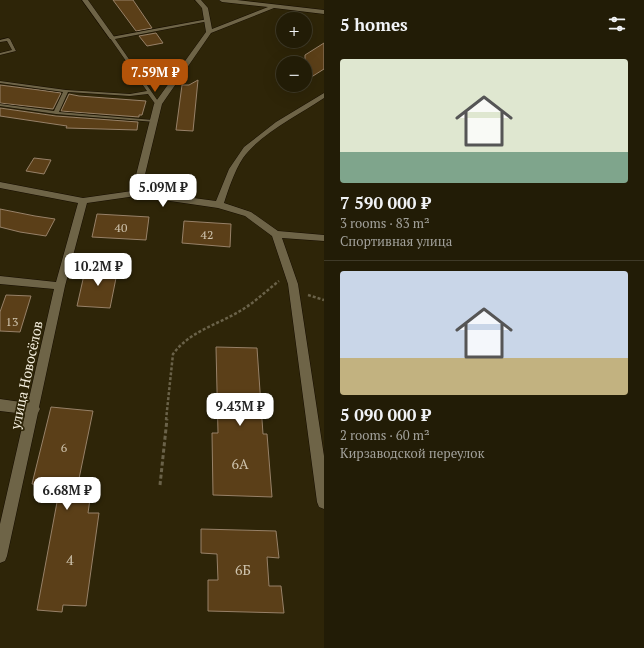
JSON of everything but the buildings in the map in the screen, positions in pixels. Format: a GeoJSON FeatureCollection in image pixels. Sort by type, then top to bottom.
{"type":"FeatureCollection","features":[{"type":"Feature","properties":{"kind":"street"},"geometry":{"type":"LineString","coordinates":[[85,0],[112,38]]}},
{"type":"Feature","properties":{"kind":"street"},"geometry":{"type":"LineString","coordinates":[[198,0],[205,8],[209,32]]}},
{"type":"Feature","properties":{"kind":"street"},"geometry":{"type":"LineString","coordinates":[[222,0],[324,13]]}},
{"type":"Feature","properties":{"kind":"street"},"geometry":{"type":"LineString","coordinates":[[136,193],[158,104],[209,32],[273,7]]}},
{"type":"Feature","properties":{"kind":"street"},"geometry":{"type":"LineString","coordinates":[[219,206],[232,171],[241,156],[255,142],[324,95]]}},
{"type":"Feature","properties":{"kind":"street"},"geometry":{"type":"LineString","coordinates":[[0,185],[83,201],[136,193],[219,206],[248,214],[276,234],[324,238]]}},
{"type":"Feature","properties":{"kind":"street","name":"улица Новосёлов"},"geometry":{"type":"LineString","coordinates":[[0,556],[34,409],[60,286],[83,201]]}},
{"type":"Feature","properties":{"kind":"street"},"geometry":{"type":"LineString","coordinates":[[276,234],[293,284],[324,502]]}},
{"type":"Feature","properties":{"kind":"street"},"geometry":{"type":"LineString","coordinates":[[0,280],[60,286]]}},
{"type":"Feature","properties":{"kind":"street"},"geometry":{"type":"LineString","coordinates":[[0,406],[34,409]]}},
{"type":"Feature","properties":{"kind":"lane"},"geometry":{"type":"LineString","coordinates":[[158,104],[112,38],[208,20]]}},
{"type":"Feature","properties":{"kind":"lane"},"geometry":{"type":"LineString","coordinates":[[0,41],[8,39],[14,52],[0,54]]}},
{"type":"Feature","properties":{"kind":"lane"},"geometry":{"type":"LineString","coordinates":[[0,82],[66,91],[130,95],[150,92]]}},
{"type":"Feature","properties":{"kind":"lane"},"geometry":{"type":"LineString","coordinates":[[56,113],[66,91]]}},
{"type":"Feature","properties":{"kind":"lane"},"geometry":{"type":"LineString","coordinates":[[0,105],[56,113],[153,121]]}},
{"type":"Feature","properties":{"kind":"path"},"geometry":{"type":"LineString","coordinates":[[160,485],[173,354],[179,346],[204,328],[240,311],[289,271]]}}]}
